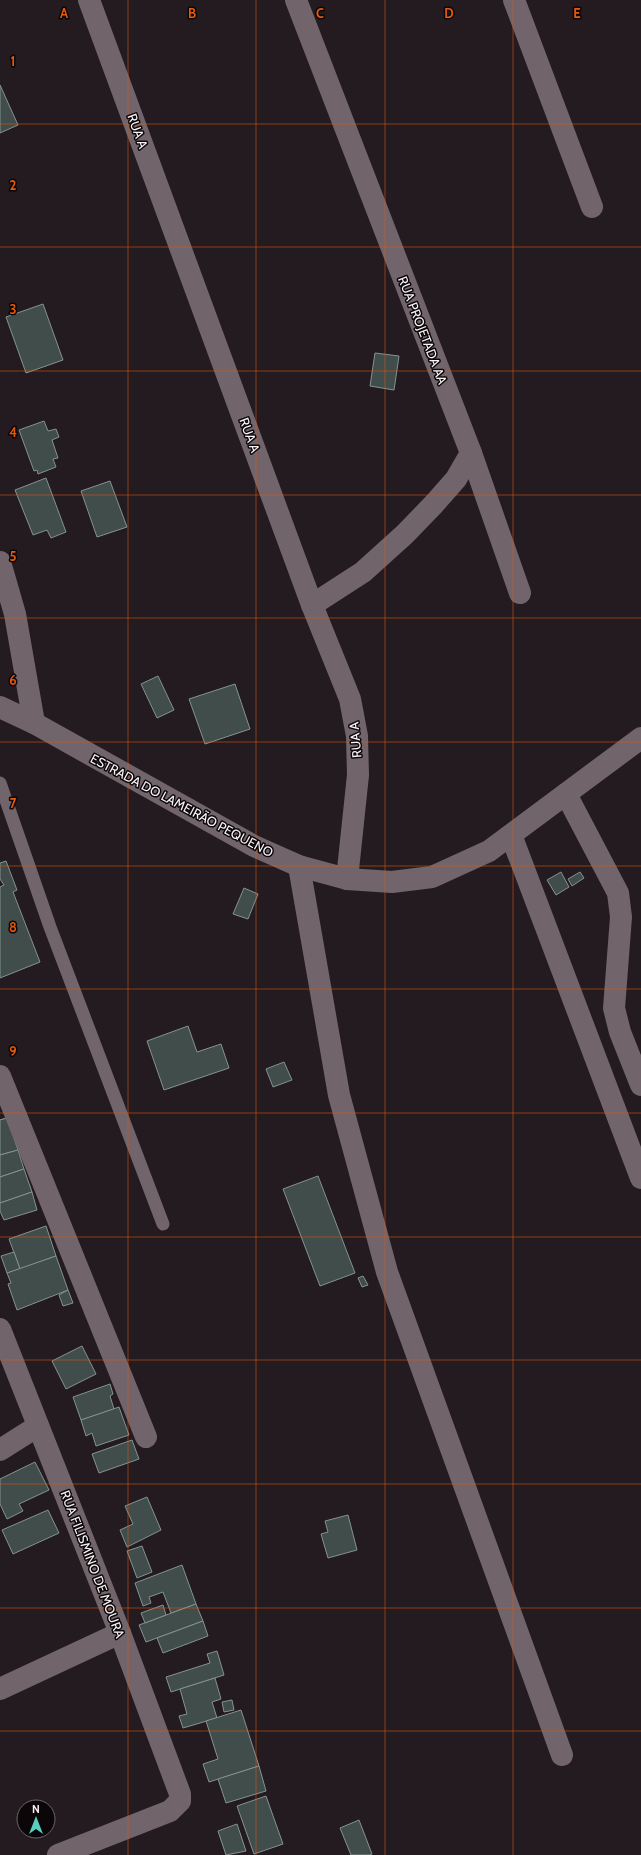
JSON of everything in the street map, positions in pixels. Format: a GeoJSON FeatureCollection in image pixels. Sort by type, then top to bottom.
{"type":"FeatureCollection","features":[{"type":"Feature","properties":{"kind":"street","name":"RUA A"},"geometry":{"type":"LineString","coordinates":[[89,0],[312,604],[350,699],[357,736],[358,775],[347,879]]}},
{"type":"Feature","properties":{"kind":"street","name":"RUA PROJETADA AA"},"geometry":{"type":"LineString","coordinates":[[296,0],[471,453],[520,593]]}},
{"type":"Feature","properties":{"kind":"street"},"geometry":{"type":"LineString","coordinates":[[514,0],[592,207]]}},
{"type":"Feature","properties":{"kind":"street"},"geometry":{"type":"LineString","coordinates":[[312,604],[363,572],[405,534],[456,479],[471,453]]}},
{"type":"Feature","properties":{"kind":"street"},"geometry":{"type":"LineString","coordinates":[[0,562],[15,614],[34,723]]}},
{"type":"Feature","properties":{"kind":"street","name":"ESTRADA DO LAMEIRÃO PEQUENO"},"geometry":{"type":"LineString","coordinates":[[0,707],[34,723],[246,842],[299,866],[347,879],[392,882],[432,877],[489,851],[641,738]]}},
{"type":"Feature","properties":{"kind":"street"},"geometry":{"type":"LineString","coordinates":[[566,794],[618,893],[621,917],[614,1008],[620,1032],[641,1085]]}},
{"type":"Feature","properties":{"kind":"street"},"geometry":{"type":"LineString","coordinates":[[511,835],[641,1178]]}},
{"type":"Feature","properties":{"kind":"street"},"geometry":{"type":"LineString","coordinates":[[299,866],[339,1095],[387,1272],[562,1755]]}},
{"type":"Feature","properties":{"kind":"street"},"geometry":{"type":"LineString","coordinates":[[0,1076],[146,1437]]}},
{"type":"Feature","properties":{"kind":"street","name":"RUA FILISMINO DE MOURA"},"geometry":{"type":"LineString","coordinates":[[0,1329],[120,1633],[178,1786],[180,1801],[170,1811],[58,1855]]}},
{"type":"Feature","properties":{"kind":"street"},"geometry":{"type":"LineString","coordinates":[[0,1450],[38,1426]]}},
{"type":"Feature","properties":{"kind":"street"},"geometry":{"type":"LineString","coordinates":[[0,1689],[120,1633]]}},
{"type":"Feature","properties":{"kind":"lane"},"geometry":{"type":"LineString","coordinates":[[0,784],[50,927],[163,1224]]}},
{"type":"Feature","properties":{"kind":"building"},"geometry":{"type":"Polygon","coordinates":[[[0,85],[18,125],[0,133],[0,85]]]}},
{"type":"Feature","properties":{"kind":"building"},"geometry":{"type":"Polygon","coordinates":[[[43,304],[63,360],[26,373],[6,317],[43,304]]]}},
{"type":"Feature","properties":{"kind":"building"},"geometry":{"type":"Polygon","coordinates":[[[375,353],[399,356],[394,390],[370,386],[375,353]]]}},
{"type":"Feature","properties":{"kind":"building"},"geometry":{"type":"Polygon","coordinates":[[[44,421],[48,431],[56,429],[59,437],[52,440],[58,458],[53,459],[56,467],[38,474],[37,470],[34,471],[19,430],[44,421]]]}},
{"type":"Feature","properties":{"kind":"building"},"geometry":{"type":"Polygon","coordinates":[[[46,478],[66,532],[51,538],[47,530],[33,535],[15,490],[46,478]]]}},
{"type":"Feature","properties":{"kind":"building"},"geometry":{"type":"Polygon","coordinates":[[[110,481],[127,527],[97,537],[81,491],[110,481]]]}},
{"type":"Feature","properties":{"kind":"building"},"geometry":{"type":"Polygon","coordinates":[[[158,676],[174,710],[157,718],[141,684],[158,676]]]}},
{"type":"Feature","properties":{"kind":"building"},"geometry":{"type":"Polygon","coordinates":[[[235,684],[250,729],[205,744],[189,699],[235,684]]]}},
{"type":"Feature","properties":{"kind":"building"},"geometry":{"type":"Polygon","coordinates":[[[6,861],[17,890],[13,892],[40,962],[0,978],[0,887],[4,885],[0,879],[0,863],[6,861]]]}},
{"type":"Feature","properties":{"kind":"building"},"geometry":{"type":"Polygon","coordinates":[[[561,872],[569,887],[556,895],[547,880],[561,872]]]}},
{"type":"Feature","properties":{"kind":"building"},"geometry":{"type":"Polygon","coordinates":[[[580,872],[584,878],[572,886],[568,879],[580,872]]]}},
{"type":"Feature","properties":{"kind":"building"},"geometry":{"type":"Polygon","coordinates":[[[244,888],[258,894],[248,919],[233,914],[244,888]]]}},
{"type":"Feature","properties":{"kind":"building"},"geometry":{"type":"Polygon","coordinates":[[[188,1026],[197,1052],[221,1044],[229,1068],[164,1090],[147,1041],[188,1026]]]}},
{"type":"Feature","properties":{"kind":"building"},"geometry":{"type":"Polygon","coordinates":[[[284,1062],[292,1080],[273,1087],[266,1069],[284,1062]]]}},
{"type":"Feature","properties":{"kind":"building"},"geometry":{"type":"Polygon","coordinates":[[[7,1118],[18,1150],[0,1155],[0,1120],[7,1118]]]}},
{"type":"Feature","properties":{"kind":"building"},"geometry":{"type":"Polygon","coordinates":[[[7,1118],[18,1150],[0,1155],[0,1120],[7,1118]]]}},
{"type":"Feature","properties":{"kind":"building"},"geometry":{"type":"Polygon","coordinates":[[[18,1150],[24,1169],[0,1177],[0,1155],[18,1150]]]}},
{"type":"Feature","properties":{"kind":"building"},"geometry":{"type":"Polygon","coordinates":[[[24,1169],[32,1192],[0,1203],[0,1177],[24,1169]]]}},
{"type":"Feature","properties":{"kind":"building"},"geometry":{"type":"Polygon","coordinates":[[[318,1176],[355,1273],[320,1286],[283,1189],[318,1176]]]}},
{"type":"Feature","properties":{"kind":"building"},"geometry":{"type":"Polygon","coordinates":[[[32,1192],[37,1210],[4,1220],[0,1211],[0,1203],[32,1192]]]}},
{"type":"Feature","properties":{"kind":"building"},"geometry":{"type":"Polygon","coordinates":[[[46,1226],[56,1256],[20,1269],[9,1239],[46,1226]]]}},
{"type":"Feature","properties":{"kind":"building"},"geometry":{"type":"Polygon","coordinates":[[[14,1252],[20,1269],[7,1273],[1,1256],[14,1252]]]}},
{"type":"Feature","properties":{"kind":"building"},"geometry":{"type":"Polygon","coordinates":[[[56,1256],[68,1290],[17,1310],[8,1284],[11,1283],[7,1273],[56,1256]]]}},
{"type":"Feature","properties":{"kind":"building"},"geometry":{"type":"Polygon","coordinates":[[[363,1276],[368,1285],[362,1287],[358,1278],[363,1276]]]}},
{"type":"Feature","properties":{"kind":"building"},"geometry":{"type":"Polygon","coordinates":[[[68,1290],[73,1303],[63,1306],[59,1295],[68,1290]]]}},
{"type":"Feature","properties":{"kind":"building"},"geometry":{"type":"Polygon","coordinates":[[[82,1346],[96,1374],[66,1389],[52,1361],[82,1346]]]}},
{"type":"Feature","properties":{"kind":"building"},"geometry":{"type":"Polygon","coordinates":[[[110,1384],[113,1394],[110,1396],[114,1409],[81,1420],[73,1397],[110,1384]]]}},
{"type":"Feature","properties":{"kind":"building"},"geometry":{"type":"Polygon","coordinates":[[[119,1407],[129,1435],[96,1446],[92,1433],[86,1436],[81,1420],[119,1407]]]}},
{"type":"Feature","properties":{"kind":"building"},"geometry":{"type":"Polygon","coordinates":[[[132,1440],[139,1459],[99,1473],[92,1454],[132,1440]]]}},
{"type":"Feature","properties":{"kind":"building"},"geometry":{"type":"Polygon","coordinates":[[[35,1462],[49,1490],[19,1504],[23,1511],[7,1519],[0,1504],[0,1479],[35,1462]]]}},
{"type":"Feature","properties":{"kind":"building"},"geometry":{"type":"Polygon","coordinates":[[[147,1497],[161,1530],[127,1547],[120,1530],[133,1524],[125,1506],[147,1497]]]}},
{"type":"Feature","properties":{"kind":"building"},"geometry":{"type":"Polygon","coordinates":[[[48,1510],[59,1533],[13,1554],[2,1530],[48,1510]]]}},
{"type":"Feature","properties":{"kind":"building"},"geometry":{"type":"Polygon","coordinates":[[[348,1515],[357,1550],[328,1558],[321,1534],[328,1532],[325,1521],[348,1515]]]}},
{"type":"Feature","properties":{"kind":"building"},"geometry":{"type":"Polygon","coordinates":[[[142,1546],[152,1572],[137,1578],[127,1551],[142,1546]]]}},
{"type":"Feature","properties":{"kind":"building"},"geometry":{"type":"Polygon","coordinates":[[[182,1565],[196,1604],[171,1613],[163,1592],[149,1597],[151,1603],[143,1606],[135,1583],[182,1565]]]}},
{"type":"Feature","properties":{"kind":"building"},"geometry":{"type":"Polygon","coordinates":[[[196,1604],[203,1621],[146,1642],[139,1625],[196,1604]]]}},
{"type":"Feature","properties":{"kind":"building"},"geometry":{"type":"Polygon","coordinates":[[[163,1605],[166,1615],[145,1623],[141,1613],[163,1605]]]}},
{"type":"Feature","properties":{"kind":"building"},"geometry":{"type":"Polygon","coordinates":[[[203,1621],[208,1636],[163,1653],[157,1638],[203,1621]]]}},
{"type":"Feature","properties":{"kind":"building"},"geometry":{"type":"Polygon","coordinates":[[[217,1651],[224,1675],[171,1692],[166,1677],[210,1663],[207,1654],[217,1651]]]}},
{"type":"Feature","properties":{"kind":"building"},"geometry":{"type":"Polygon","coordinates":[[[215,1678],[221,1699],[212,1702],[217,1718],[183,1728],[179,1716],[187,1714],[180,1689],[215,1678]]]}},
{"type":"Feature","properties":{"kind":"building"},"geometry":{"type":"Polygon","coordinates":[[[232,1700],[234,1710],[224,1712],[222,1702],[232,1700]]]}},
{"type":"Feature","properties":{"kind":"building"},"geometry":{"type":"Polygon","coordinates":[[[241,1710],[259,1766],[209,1782],[203,1764],[218,1759],[206,1721],[241,1710]]]}},
{"type":"Feature","properties":{"kind":"building"},"geometry":{"type":"Polygon","coordinates":[[[259,1766],[266,1791],[226,1803],[218,1779],[259,1766]]]}},
{"type":"Feature","properties":{"kind":"building"},"geometry":{"type":"Polygon","coordinates":[[[266,1796],[283,1844],[254,1854],[237,1806],[266,1796]]]}},
{"type":"Feature","properties":{"kind":"building"},"geometry":{"type":"Polygon","coordinates":[[[359,1820],[372,1854],[369,1855],[351,1855],[340,1828],[359,1820]]]}},
{"type":"Feature","properties":{"kind":"building"},"geometry":{"type":"Polygon","coordinates":[[[237,1824],[246,1851],[226,1855],[218,1831],[237,1824]]]}}]}
